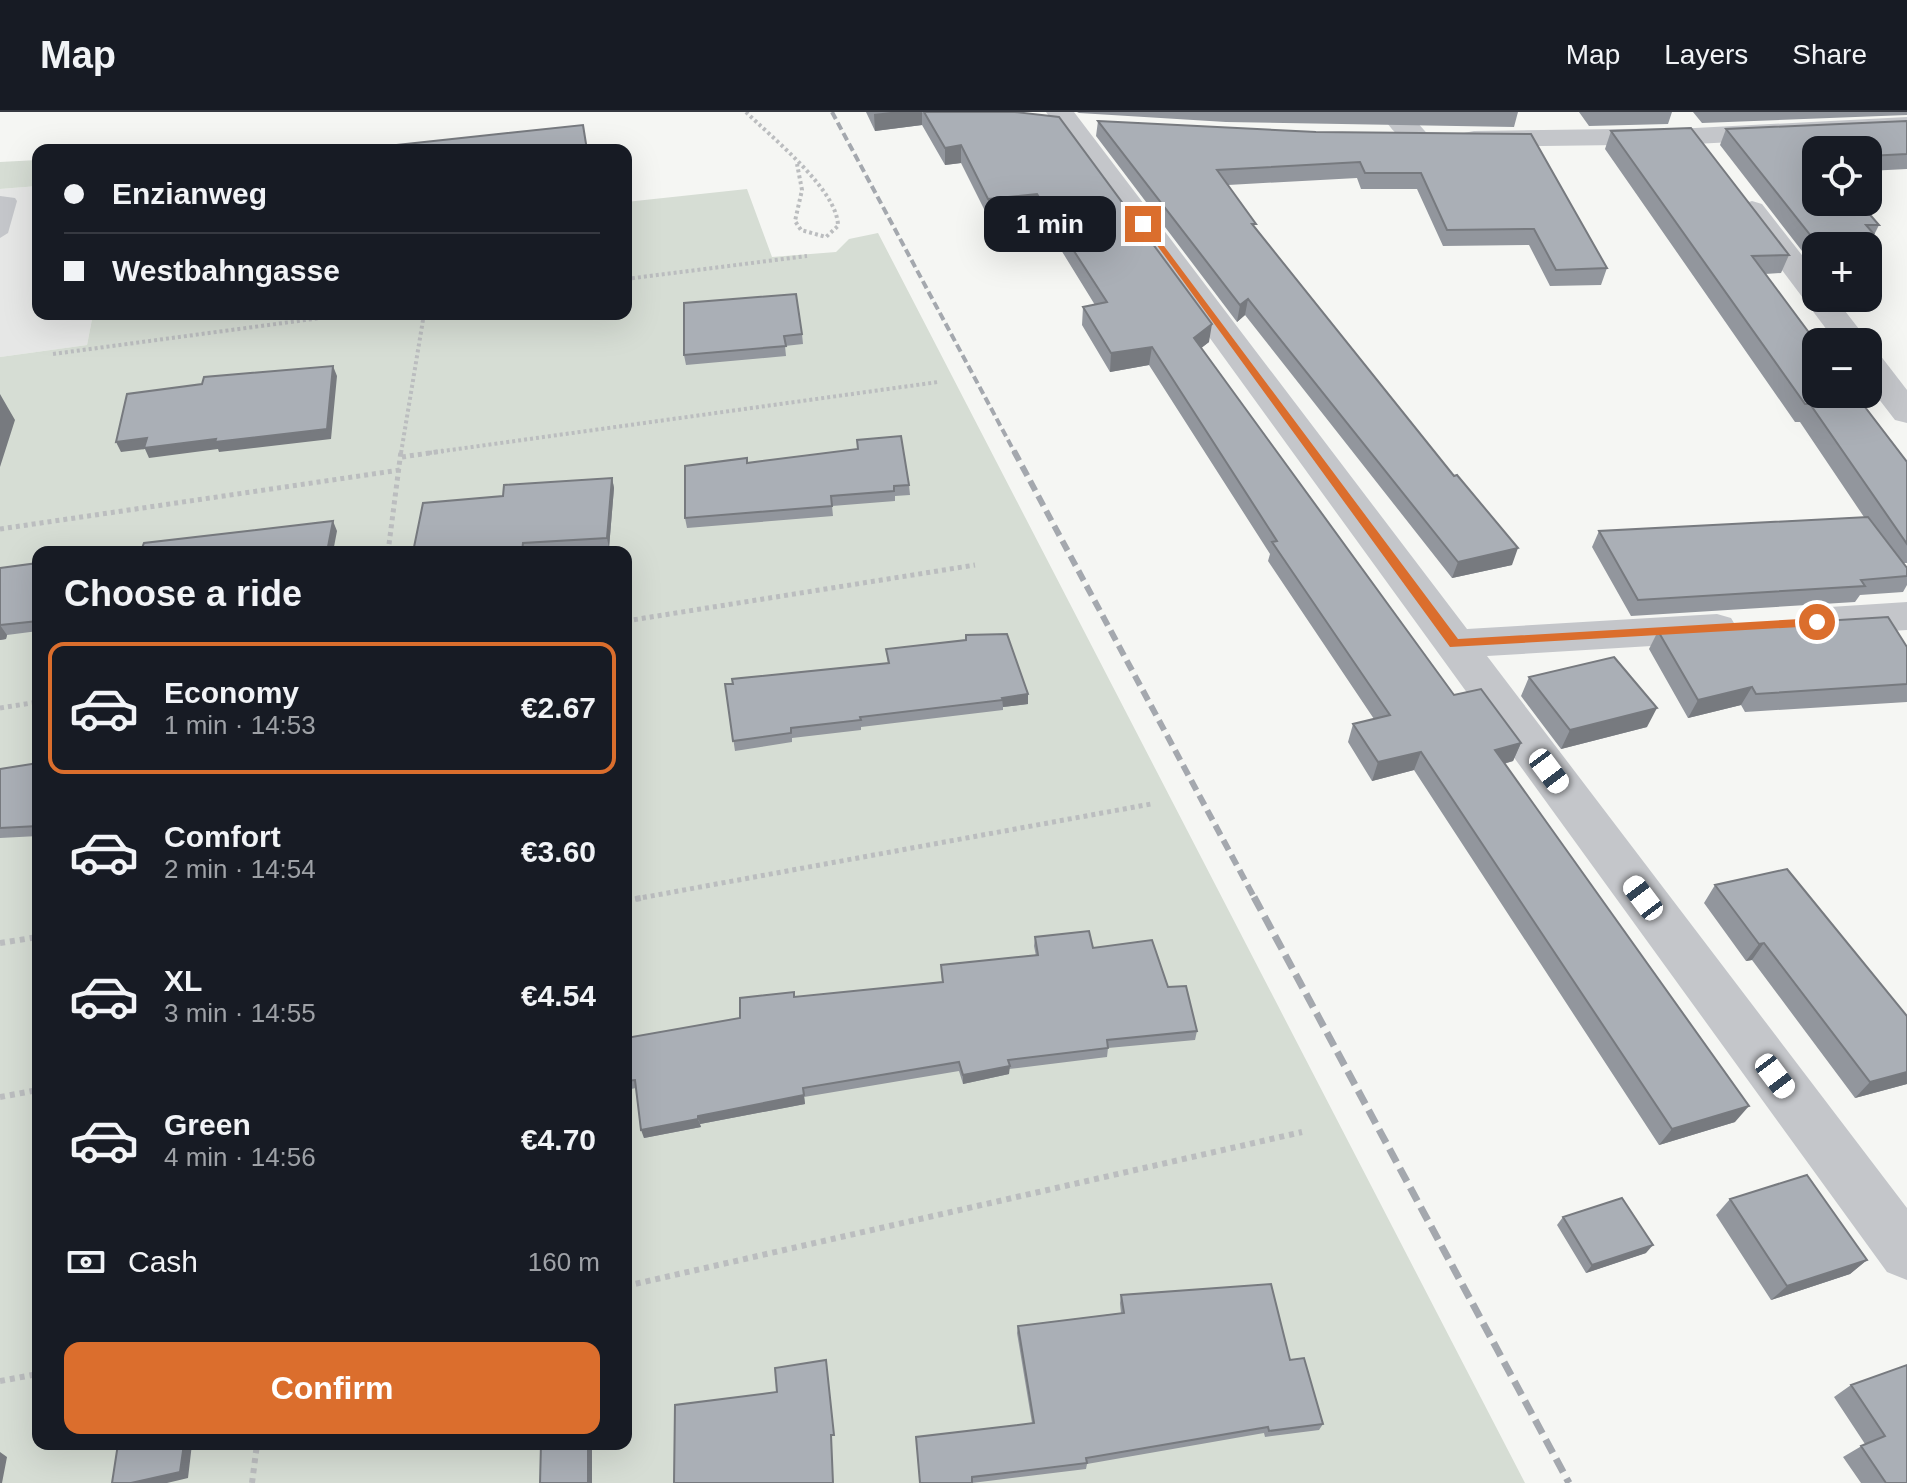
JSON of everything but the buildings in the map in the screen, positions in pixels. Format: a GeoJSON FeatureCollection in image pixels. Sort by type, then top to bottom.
{"type":"FeatureCollection","features":[{"type":"Feature","properties":{"kind":"street"},"geometry":{"type":"LineString","coordinates":[[1677,112],[1714,161]]}},
{"type":"Feature","properties":{"kind":"street"},"geometry":{"type":"LineString","coordinates":[[1068,122],[1907,1253]]}},
{"type":"Feature","properties":{"kind":"street"},"geometry":{"type":"LineString","coordinates":[[1391,125],[1418,139],[1695,136],[1907,125]]}},
{"type":"Feature","properties":{"kind":"street"},"geometry":{"type":"LineString","coordinates":[[1732,185],[1802,275]]}},
{"type":"Feature","properties":{"kind":"street"},"geometry":{"type":"LineString","coordinates":[[1830,312],[1842,328]]}},
{"type":"Feature","properties":{"kind":"street"},"geometry":{"type":"LineString","coordinates":[[1882,379],[1906,409]]}},
{"type":"Feature","properties":{"kind":"street"},"geometry":{"type":"LineString","coordinates":[[1798,623],[1907,616]]}},
{"type":"Feature","properties":{"kind":"street"},"geometry":{"type":"LineString","coordinates":[[1455,644],[1751,626]]}},
{"type":"Feature","properties":{"kind":"lane"},"geometry":{"type":"LineString","coordinates":[[0,201],[9,201],[0,233]]}},
{"type":"Feature","properties":{"kind":"path"},"geometry":{"type":"LineString","coordinates":[[746,112],[819,185],[838,213],[835,232],[826,237],[801,230],[795,221],[802,190],[797,164]]}},
{"type":"Feature","properties":{"kind":"path"},"geometry":{"type":"LineString","coordinates":[[632,278],[807,256]]}},
{"type":"Feature","properties":{"kind":"path"},"geometry":{"type":"LineString","coordinates":[[53,354],[305,320]]}},
{"type":"Feature","properties":{"kind":"path"},"geometry":{"type":"LineString","coordinates":[[389,546],[408,400],[423,320]]}},
{"type":"Feature","properties":{"kind":"path"},"geometry":{"type":"LineString","coordinates":[[402,457],[938,382]]}},
{"type":"Feature","properties":{"kind":"path"},"geometry":{"type":"LineString","coordinates":[[0,529],[400,470]]}},
{"type":"Feature","properties":{"kind":"path"},"geometry":{"type":"LineString","coordinates":[[632,620],[975,565]]}},
{"type":"Feature","properties":{"kind":"path"},"geometry":{"type":"LineString","coordinates":[[0,708],[32,703]]}},
{"type":"Feature","properties":{"kind":"path"},"geometry":{"type":"LineString","coordinates":[[632,900],[1151,804]]}},
{"type":"Feature","properties":{"kind":"path"},"geometry":{"type":"LineString","coordinates":[[0,943],[32,938]]}},
{"type":"Feature","properties":{"kind":"path"},"geometry":{"type":"LineString","coordinates":[[0,1097],[32,1091]]}},
{"type":"Feature","properties":{"kind":"path"},"geometry":{"type":"LineString","coordinates":[[632,1285],[1302,1132]]}},
{"type":"Feature","properties":{"kind":"path"},"geometry":{"type":"LineString","coordinates":[[0,1381],[32,1375]]}},
{"type":"Feature","properties":{"kind":"path"},"geometry":{"type":"LineString","coordinates":[[252,1483],[256,1450]]}},
{"type":"Feature","properties":{"kind":"shaded area"},"geometry":{"type":"Polygon","coordinates":[[[32,160],[32,186],[0,189],[0,162],[32,160]]]}},
{"type":"Feature","properties":{"kind":"shaded area"},"geometry":{"type":"Polygon","coordinates":[[[32,186],[32,320],[92,320],[87,345],[0,357],[0,189],[32,186]]]}},
{"type":"Feature","properties":{"kind":"shaded area"},"geometry":{"type":"Polygon","coordinates":[[[747,189],[772,257],[836,252],[849,239],[878,233],[1525,1483],[0,1483],[0,357],[87,345],[92,320],[632,320],[632,201],[747,189]]]}},
{"type":"Feature","properties":{"kind":"railway"},"geometry":{"type":"LineString","coordinates":[[832,112],[1015,453]]}},
{"type":"Feature","properties":{"kind":"railway"},"geometry":{"type":"LineString","coordinates":[[1014,451],[1255,899]]}},
{"type":"Feature","properties":{"kind":"railway"},"geometry":{"type":"LineString","coordinates":[[1254,897],[1569,1483]]}},
{"type":"Feature","properties":{"kind":"route"},"geometry":{"type":"LineString","coordinates":[[1143,224],[1455,644],[1817,622]]}}]}
